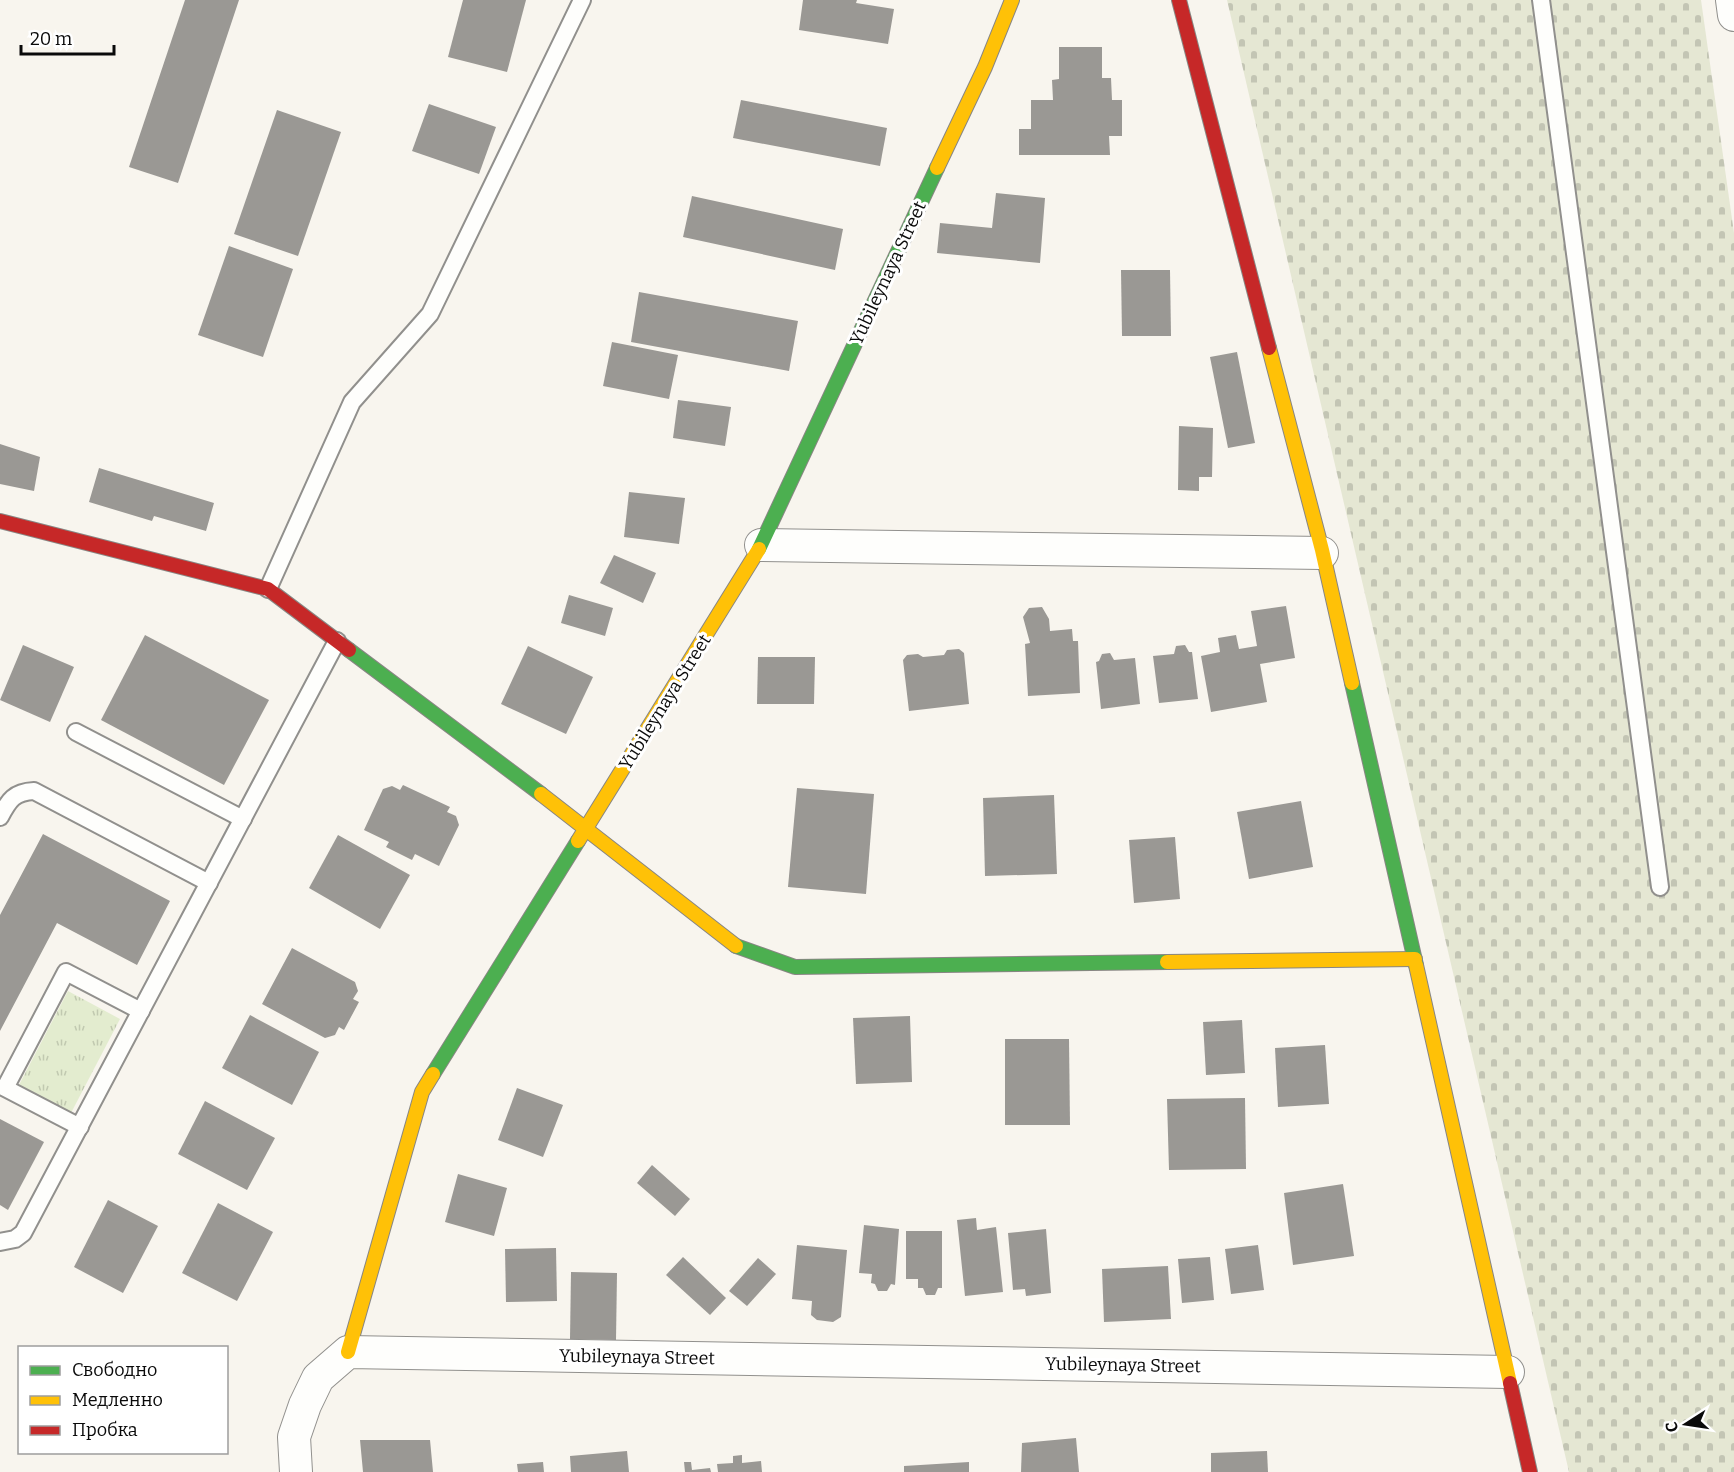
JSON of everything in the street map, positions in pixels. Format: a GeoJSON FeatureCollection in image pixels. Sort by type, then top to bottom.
{"type":"FeatureCollection","features":[{"type":"Feature","properties":{"kind":"street","name":"Yubileynaya Street"},"geometry":{"type":"LineString","coordinates":[[1012,0],[985,67],[762,545],[422,1092],[348,1352],[1508,1372]]}},
{"type":"Feature","properties":{"kind":"street"},"geometry":{"type":"LineString","coordinates":[[1179,0],[1322,553],[1530,1472]]}},
{"type":"Feature","properties":{"kind":"street"},"geometry":{"type":"LineString","coordinates":[[1732,0],[1734,15]]}},
{"type":"Feature","properties":{"kind":"street"},"geometry":{"type":"LineString","coordinates":[[0,521],[268,589],[587,828],[732,945],[795,967],[1414,959]]}},
{"type":"Feature","properties":{"kind":"street"},"geometry":{"type":"LineString","coordinates":[[762,545],[1322,553]]}},
{"type":"Feature","properties":{"kind":"street"},"geometry":{"type":"LineString","coordinates":[[296,1472],[294,1437],[305,1405],[318,1378],[348,1352]]}},
{"type":"Feature","properties":{"kind":"lane"},"geometry":{"type":"LineString","coordinates":[[268,589],[352,402],[430,314],[582,0]]}},
{"type":"Feature","properties":{"kind":"lane"},"geometry":{"type":"LineString","coordinates":[[1541,0],[1660,887]]}},
{"type":"Feature","properties":{"kind":"lane"},"geometry":{"type":"LineString","coordinates":[[0,1242],[15,1239],[24,1233],[337,641]]}},
{"type":"Feature","properties":{"kind":"lane"},"geometry":{"type":"LineString","coordinates":[[76,732],[243,819]]}},
{"type":"Feature","properties":{"kind":"lane"},"geometry":{"type":"LineString","coordinates":[[0,817],[9,799],[21,792],[34,791],[209,883]]}},
{"type":"Feature","properties":{"kind":"lane"},"geometry":{"type":"LineString","coordinates":[[80,1127],[5,1088],[66,972],[141,1011]]}},
{"type":"Feature","properties":{"kind":"green space"},"geometry":{"type":"Polygon","coordinates":[[[1227,0],[1701,0],[1734,233],[1734,1472],[1569,1472],[1227,0]]]}},
{"type":"Feature","properties":{"kind":"green space"},"geometry":{"type":"Polygon","coordinates":[[[68,991],[120,1019],[71,1113],[19,1085],[68,991]]]}},
{"type":"Feature","properties":{"kind":"building"},"geometry":{"type":"Polygon","coordinates":[[[185,0],[239,0],[178,183],[129,167],[185,0]]]}},
{"type":"Feature","properties":{"kind":"building"},"geometry":{"type":"Polygon","coordinates":[[[463,0],[526,0],[507,72],[448,57],[463,0]]]}},
{"type":"Feature","properties":{"kind":"building"},"geometry":{"type":"Polygon","coordinates":[[[803,0],[857,0],[856,3],[894,9],[888,44],[799,30],[803,0]]]}},
{"type":"Feature","properties":{"kind":"building"},"geometry":{"type":"Polygon","coordinates":[[[1059,47],[1102,47],[1102,78],[1111,78],[1112,100],[1122,100],[1122,136],[1109,136],[1110,155],[1019,155],[1019,129],[1031,129],[1031,100],[1053,100],[1052,80],[1059,79],[1059,47]]]}},
{"type":"Feature","properties":{"kind":"building"},"geometry":{"type":"Polygon","coordinates":[[[741,100],[887,128],[880,166],[733,138],[741,100]]]}},
{"type":"Feature","properties":{"kind":"building"},"geometry":{"type":"Polygon","coordinates":[[[429,104],[496,127],[479,174],[412,151],[429,104]]]}},
{"type":"Feature","properties":{"kind":"building"},"geometry":{"type":"Polygon","coordinates":[[[277,110],[341,132],[298,256],[234,234],[277,110]]]}},
{"type":"Feature","properties":{"kind":"building"},"geometry":{"type":"Polygon","coordinates":[[[996,193],[1045,198],[1040,263],[937,253],[940,223],[992,228],[996,193]]]}},
{"type":"Feature","properties":{"kind":"building"},"geometry":{"type":"Polygon","coordinates":[[[692,196],[843,229],[835,270],[683,237],[692,196]]]}},
{"type":"Feature","properties":{"kind":"building"},"geometry":{"type":"Polygon","coordinates":[[[229,246],[293,269],[263,357],[198,335],[229,246]]]}},
{"type":"Feature","properties":{"kind":"building"},"geometry":{"type":"Polygon","coordinates":[[[1121,270],[1170,270],[1171,336],[1122,336],[1121,270]]]}},
{"type":"Feature","properties":{"kind":"building"},"geometry":{"type":"Polygon","coordinates":[[[639,292],[798,321],[789,371],[631,342],[639,292]]]}},
{"type":"Feature","properties":{"kind":"building"},"geometry":{"type":"Polygon","coordinates":[[[612,342],[678,355],[669,399],[603,386],[612,342]]]}},
{"type":"Feature","properties":{"kind":"building"},"geometry":{"type":"Polygon","coordinates":[[[1237,352],[1255,443],[1228,448],[1210,357],[1237,352]]]}},
{"type":"Feature","properties":{"kind":"building"},"geometry":{"type":"Polygon","coordinates":[[[678,400],[731,407],[725,446],[673,438],[678,400]]]}},
{"type":"Feature","properties":{"kind":"building"},"geometry":{"type":"Polygon","coordinates":[[[1179,426],[1213,428],[1212,477],[1199,477],[1199,491],[1178,490],[1179,426]]]}},
{"type":"Feature","properties":{"kind":"building"},"geometry":{"type":"Polygon","coordinates":[[[0,444],[40,457],[34,491],[0,484],[0,444]]]}},
{"type":"Feature","properties":{"kind":"building"},"geometry":{"type":"Polygon","coordinates":[[[99,468],[214,503],[206,531],[154,516],[152,521],[89,502],[99,468]]]}},
{"type":"Feature","properties":{"kind":"building"},"geometry":{"type":"Polygon","coordinates":[[[629,492],[685,498],[679,544],[624,537],[629,492]]]}},
{"type":"Feature","properties":{"kind":"building"},"geometry":{"type":"Polygon","coordinates":[[[614,555],[656,573],[643,603],[600,583],[614,555]]]}},
{"type":"Feature","properties":{"kind":"building"},"geometry":{"type":"Polygon","coordinates":[[[569,595],[613,608],[605,636],[561,623],[569,595]]]}},
{"type":"Feature","properties":{"kind":"building"},"geometry":{"type":"Polygon","coordinates":[[[1286,606],[1295,658],[1260,664],[1267,702],[1211,712],[1201,656],[1220,652],[1218,638],[1236,635],[1239,649],[1257,646],[1251,611],[1286,606]]]}},
{"type":"Feature","properties":{"kind":"building"},"geometry":{"type":"Polygon","coordinates":[[[1042,607],[1049,619],[1050,631],[1072,629],[1073,641],[1078,641],[1080,693],[1028,696],[1025,644],[1030,643],[1023,617],[1029,608],[1042,607]]]}},
{"type":"Feature","properties":{"kind":"building"},"geometry":{"type":"Polygon","coordinates":[[[145,635],[269,700],[224,785],[101,720],[145,635]]]}},
{"type":"Feature","properties":{"kind":"building"},"geometry":{"type":"Polygon","coordinates":[[[23,645],[74,667],[50,722],[0,700],[23,645]]]}},
{"type":"Feature","properties":{"kind":"building"},"geometry":{"type":"Polygon","coordinates":[[[1185,645],[1189,652],[1192,652],[1198,699],[1159,703],[1153,656],[1174,654],[1176,646],[1185,645]]]}},
{"type":"Feature","properties":{"kind":"building"},"geometry":{"type":"Polygon","coordinates":[[[528,646],[593,677],[566,734],[501,704],[528,646]]]}},
{"type":"Feature","properties":{"kind":"building"},"geometry":{"type":"Polygon","coordinates":[[[959,649],[964,653],[969,704],[909,711],[903,660],[907,655],[918,654],[923,657],[944,655],[947,650],[959,649]]]}},
{"type":"Feature","properties":{"kind":"building"},"geometry":{"type":"Polygon","coordinates":[[[1110,653],[1114,660],[1135,658],[1140,704],[1101,709],[1096,662],[1102,654],[1110,653]]]}},
{"type":"Feature","properties":{"kind":"building"},"geometry":{"type":"Polygon","coordinates":[[[758,657],[815,657],[814,704],[757,704],[758,657]]]}},
{"type":"Feature","properties":{"kind":"building"},"geometry":{"type":"Polygon","coordinates":[[[403,785],[450,807],[447,812],[456,816],[459,825],[439,866],[415,854],[412,860],[386,847],[389,842],[364,830],[383,789],[392,786],[400,790],[403,785]]]}},
{"type":"Feature","properties":{"kind":"building"},"geometry":{"type":"Polygon","coordinates":[[[797,788],[874,794],[866,894],[788,887],[797,788]]]}},
{"type":"Feature","properties":{"kind":"building"},"geometry":{"type":"Polygon","coordinates":[[[1054,795],[1057,874],[985,876],[983,798],[1054,795]]]}},
{"type":"Feature","properties":{"kind":"building"},"geometry":{"type":"Polygon","coordinates":[[[1301,801],[1313,867],[1249,879],[1237,812],[1301,801]]]}},
{"type":"Feature","properties":{"kind":"building"},"geometry":{"type":"Polygon","coordinates":[[[43,834],[170,901],[137,965],[57,923],[0,1031],[0,915],[43,834]]]}},
{"type":"Feature","properties":{"kind":"building"},"geometry":{"type":"Polygon","coordinates":[[[338,835],[410,875],[380,929],[309,888],[338,835]]]}},
{"type":"Feature","properties":{"kind":"building"},"geometry":{"type":"Polygon","coordinates":[[[1175,837],[1180,899],[1134,903],[1129,840],[1175,837]]]}},
{"type":"Feature","properties":{"kind":"building"},"geometry":{"type":"Polygon","coordinates":[[[292,948],[355,982],[358,991],[353,999],[359,1002],[344,1030],[339,1027],[335,1035],[325,1038],[262,1004],[292,948]]]}},
{"type":"Feature","properties":{"kind":"building"},"geometry":{"type":"Polygon","coordinates":[[[250,1015],[319,1052],[292,1105],[222,1068],[250,1015]]]}},
{"type":"Feature","properties":{"kind":"building"},"geometry":{"type":"Polygon","coordinates":[[[910,1016],[912,1082],[856,1084],[853,1018],[910,1016]]]}},
{"type":"Feature","properties":{"kind":"building"},"geometry":{"type":"Polygon","coordinates":[[[1242,1020],[1245,1073],[1206,1075],[1203,1022],[1242,1020]]]}},
{"type":"Feature","properties":{"kind":"building"},"geometry":{"type":"Polygon","coordinates":[[[1005,1039],[1069,1039],[1070,1125],[1005,1125],[1005,1039]]]}},
{"type":"Feature","properties":{"kind":"building"},"geometry":{"type":"Polygon","coordinates":[[[1325,1045],[1329,1104],[1278,1107],[1275,1048],[1325,1045]]]}},
{"type":"Feature","properties":{"kind":"building"},"geometry":{"type":"Polygon","coordinates":[[[517,1088],[563,1105],[543,1157],[498,1140],[517,1088]]]}},
{"type":"Feature","properties":{"kind":"building"},"geometry":{"type":"Polygon","coordinates":[[[1245,1098],[1246,1169],[1169,1170],[1167,1099],[1245,1098]]]}},
{"type":"Feature","properties":{"kind":"building"},"geometry":{"type":"Polygon","coordinates":[[[205,1101],[275,1138],[247,1190],[178,1154],[205,1101]]]}},
{"type":"Feature","properties":{"kind":"building"},"geometry":{"type":"Polygon","coordinates":[[[0,1119],[44,1142],[8,1210],[0,1205],[0,1119]]]}},
{"type":"Feature","properties":{"kind":"building"},"geometry":{"type":"Polygon","coordinates":[[[652,1165],[690,1199],[675,1216],[637,1183],[652,1165]]]}},
{"type":"Feature","properties":{"kind":"building"},"geometry":{"type":"Polygon","coordinates":[[[458,1174],[507,1188],[494,1236],[445,1222],[458,1174]]]}},
{"type":"Feature","properties":{"kind":"building"},"geometry":{"type":"Polygon","coordinates":[[[1343,1184],[1354,1256],[1293,1265],[1284,1193],[1343,1184]]]}},
{"type":"Feature","properties":{"kind":"building"},"geometry":{"type":"Polygon","coordinates":[[[108,1200],[158,1226],[123,1293],[74,1267],[108,1200]]]}},
{"type":"Feature","properties":{"kind":"building"},"geometry":{"type":"Polygon","coordinates":[[[218,1203],[273,1232],[237,1301],[182,1273],[218,1203]]]}},
{"type":"Feature","properties":{"kind":"building"},"geometry":{"type":"Polygon","coordinates":[[[976,1218],[977,1230],[996,1227],[1003,1292],[965,1296],[957,1220],[976,1218]]]}},
{"type":"Feature","properties":{"kind":"building"},"geometry":{"type":"Polygon","coordinates":[[[864,1225],[899,1229],[895,1285],[891,1284],[887,1291],[878,1291],[875,1284],[871,1283],[872,1274],[859,1273],[864,1225]]]}},
{"type":"Feature","properties":{"kind":"building"},"geometry":{"type":"Polygon","coordinates":[[[1046,1229],[1051,1293],[1026,1296],[1025,1289],[1013,1290],[1008,1233],[1046,1229]]]}},
{"type":"Feature","properties":{"kind":"building"},"geometry":{"type":"Polygon","coordinates":[[[906,1231],[942,1231],[942,1288],[938,1288],[935,1295],[926,1295],[923,1288],[918,1288],[918,1279],[906,1279],[906,1231]]]}},
{"type":"Feature","properties":{"kind":"building"},"geometry":{"type":"Polygon","coordinates":[[[797,1245],[847,1250],[841,1317],[833,1322],[817,1320],[811,1315],[812,1301],[792,1299],[797,1245]]]}},
{"type":"Feature","properties":{"kind":"building"},"geometry":{"type":"Polygon","coordinates":[[[1258,1245],[1264,1290],[1231,1294],[1225,1249],[1258,1245]]]}},
{"type":"Feature","properties":{"kind":"building"},"geometry":{"type":"Polygon","coordinates":[[[556,1248],[557,1301],[506,1302],[505,1249],[556,1248]]]}},
{"type":"Feature","properties":{"kind":"building"},"geometry":{"type":"Polygon","coordinates":[[[683,1257],[726,1298],[710,1315],[666,1275],[683,1257]]]}},
{"type":"Feature","properties":{"kind":"building"},"geometry":{"type":"Polygon","coordinates":[[[1210,1257],[1214,1300],[1182,1303],[1178,1259],[1210,1257]]]}},
{"type":"Feature","properties":{"kind":"building"},"geometry":{"type":"Polygon","coordinates":[[[758,1258],[776,1274],[747,1306],[729,1291],[758,1258]]]}},
{"type":"Feature","properties":{"kind":"building"},"geometry":{"type":"Polygon","coordinates":[[[1168,1266],[1171,1319],[1104,1322],[1102,1269],[1168,1266]]]}},
{"type":"Feature","properties":{"kind":"building"},"geometry":{"type":"Polygon","coordinates":[[[571,1272],[617,1273],[616,1340],[570,1339],[571,1272]]]}},
{"type":"Feature","properties":{"kind":"building"},"geometry":{"type":"Polygon","coordinates":[[[1076,1438],[1079,1472],[1021,1472],[1022,1443],[1076,1438]]]}},
{"type":"Feature","properties":{"kind":"building"},"geometry":{"type":"Polygon","coordinates":[[[360,1440],[430,1440],[433,1472],[363,1472],[360,1440]]]}},
{"type":"Feature","properties":{"kind":"building"},"geometry":{"type":"Polygon","coordinates":[[[627,1451],[629,1472],[571,1472],[570,1456],[627,1451]]]}},
{"type":"Feature","properties":{"kind":"building"},"geometry":{"type":"Polygon","coordinates":[[[1267,1451],[1268,1472],[1211,1472],[1211,1453],[1267,1451]]]}},
{"type":"Feature","properties":{"kind":"building"},"geometry":{"type":"Polygon","coordinates":[[[742,1455],[742,1463],[761,1461],[762,1472],[718,1472],[717,1464],[733,1463],[733,1456],[742,1455]]]}},
{"type":"Feature","properties":{"kind":"building"},"geometry":{"type":"Polygon","coordinates":[[[543,1462],[544,1472],[518,1472],[517,1464],[543,1462]]]}},
{"type":"Feature","properties":{"kind":"building"},"geometry":{"type":"Polygon","coordinates":[[[684,1462],[691,1462],[692,1470],[710,1468],[711,1472],[685,1472],[684,1462]]]}},
{"type":"Feature","properties":{"kind":"building"},"geometry":{"type":"Polygon","coordinates":[[[969,1462],[969,1472],[904,1472],[904,1466],[969,1462]]]}},
{"type":"Feature","properties":{"kind":"traffic: fast"},"geometry":{"type":"LineString","coordinates":[[759,549],[937,168]]}},
{"type":"Feature","properties":{"kind":"traffic: fast"},"geometry":{"type":"LineString","coordinates":[[349,650],[541,794]]}},
{"type":"Feature","properties":{"kind":"traffic: fast"},"geometry":{"type":"LineString","coordinates":[[1352,683],[1416,965]]}},
{"type":"Feature","properties":{"kind":"traffic: fast"},"geometry":{"type":"LineString","coordinates":[[433,1074],[578,841]]}},
{"type":"Feature","properties":{"kind":"traffic: fast"},"geometry":{"type":"LineString","coordinates":[[736,946],[795,967],[1167,962]]}},
{"type":"Feature","properties":{"kind":"traffic: slow"},"geometry":{"type":"LineString","coordinates":[[937,168],[985,67],[1012,0]]}},
{"type":"Feature","properties":{"kind":"traffic: slow"},"geometry":{"type":"LineString","coordinates":[[1269,348],[1322,550],[1352,683]]}},
{"type":"Feature","properties":{"kind":"traffic: slow"},"geometry":{"type":"LineString","coordinates":[[578,841],[759,549]]}},
{"type":"Feature","properties":{"kind":"traffic: slow"},"geometry":{"type":"LineString","coordinates":[[541,794],[736,946]]}},
{"type":"Feature","properties":{"kind":"traffic: slow"},"geometry":{"type":"LineString","coordinates":[[1167,962],[1415,959]]}},
{"type":"Feature","properties":{"kind":"traffic: slow"},"geometry":{"type":"LineString","coordinates":[[1416,965],[1510,1383]]}},
{"type":"Feature","properties":{"kind":"traffic: slow"},"geometry":{"type":"LineString","coordinates":[[348,1352],[422,1092],[433,1074]]}},
{"type":"Feature","properties":{"kind":"traffic: jam"},"geometry":{"type":"LineString","coordinates":[[1179,0],[1269,348]]}},
{"type":"Feature","properties":{"kind":"traffic: jam"},"geometry":{"type":"LineString","coordinates":[[0,521],[268,589],[349,650]]}},
{"type":"Feature","properties":{"kind":"traffic: jam"},"geometry":{"type":"LineString","coordinates":[[1510,1383],[1530,1472]]}}]}
